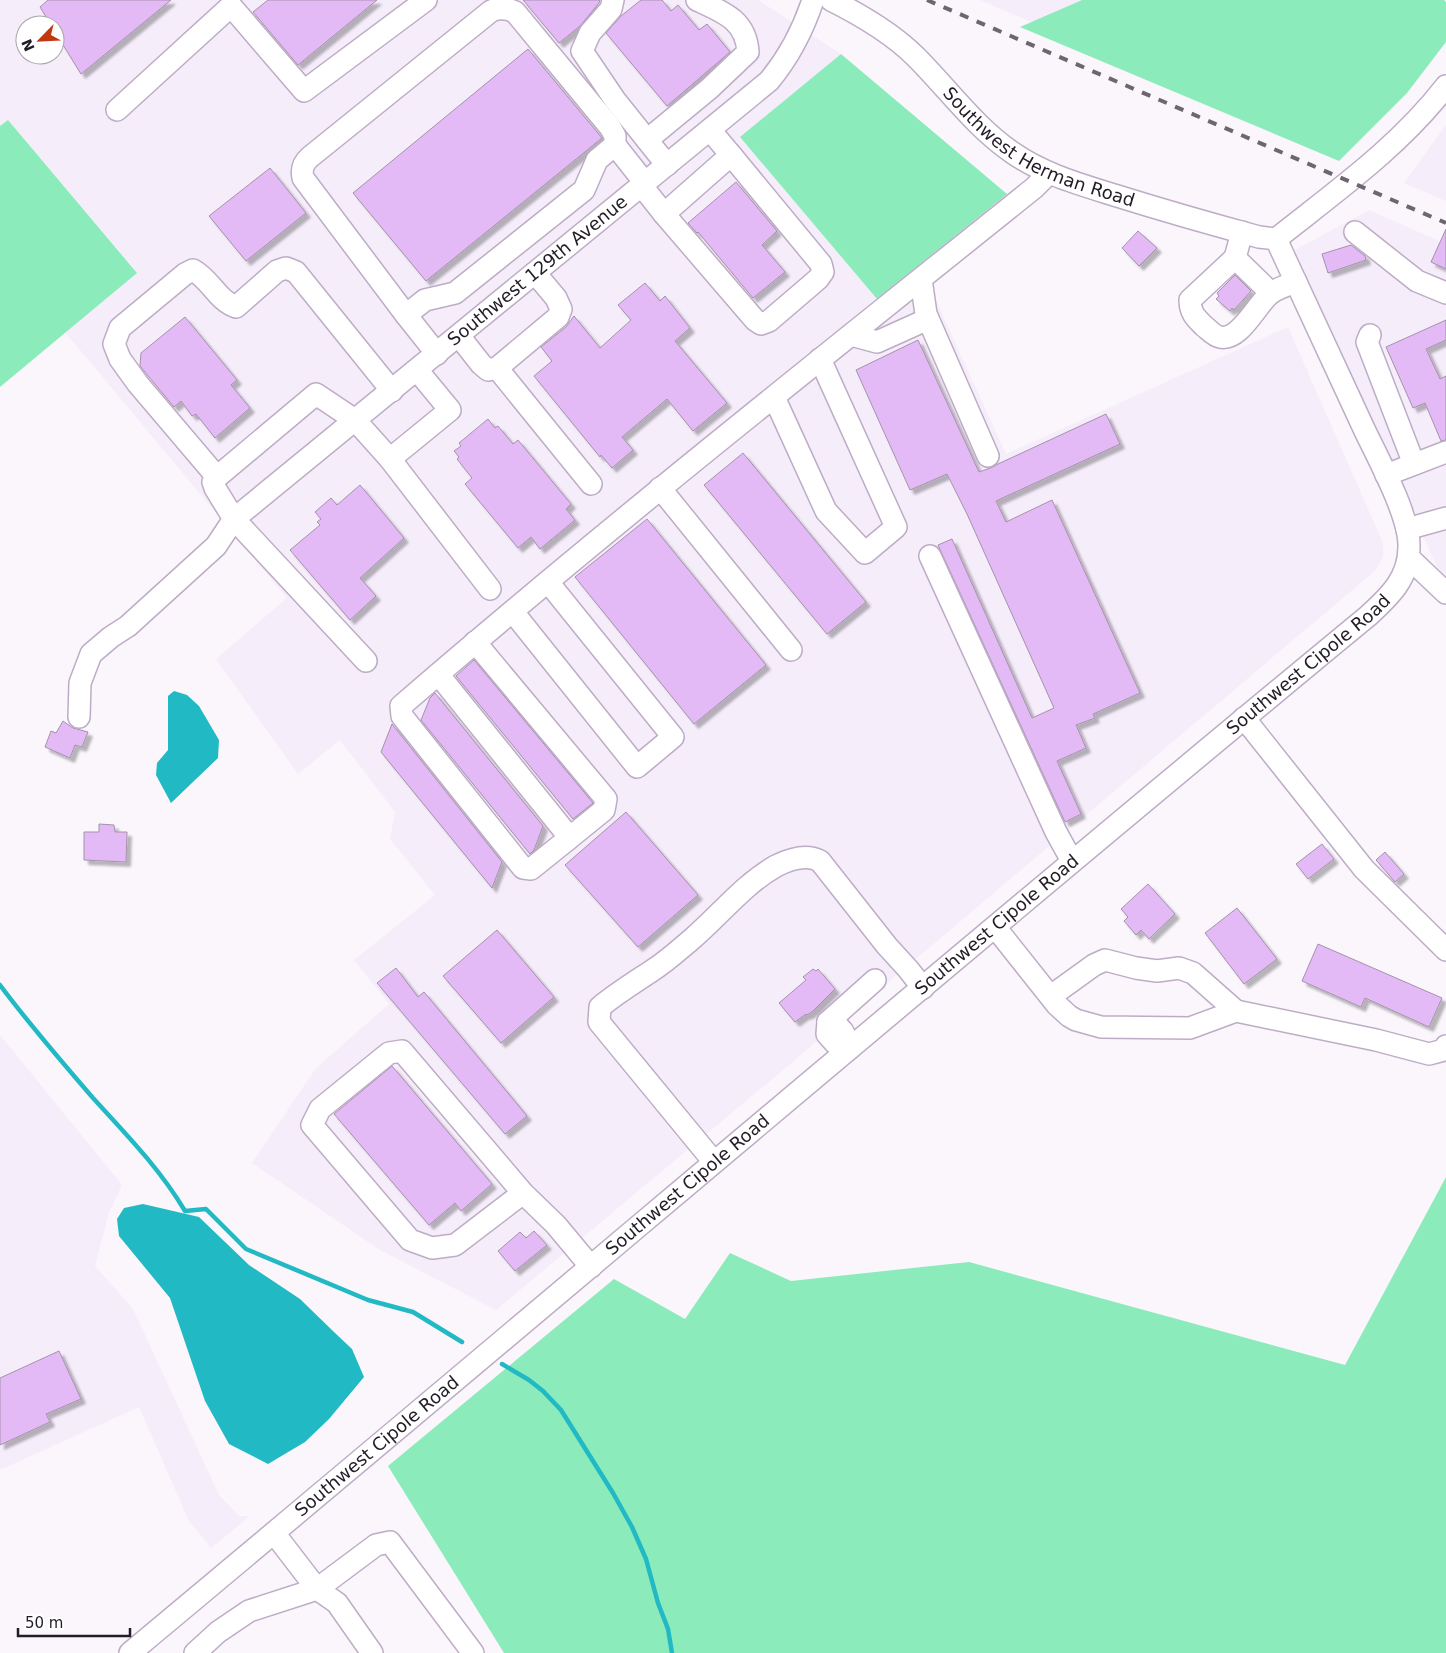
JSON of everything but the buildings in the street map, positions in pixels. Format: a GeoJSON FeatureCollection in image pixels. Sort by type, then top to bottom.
{"type":"FeatureCollection","features":[{"type":"Feature","properties":{"kind":"street"},"geometry":{"type":"LineString","coordinates":[[117,110],[234,3],[304,91],[426,0]]}},
{"type":"Feature","properties":{"kind":"street"},"geometry":{"type":"LineString","coordinates":[[613,0],[611,9],[590,33],[582,51],[614,100],[667,165]]}},
{"type":"Feature","properties":{"kind":"street"},"geometry":{"type":"LineString","coordinates":[[647,140],[709,89],[748,52],[747,40],[739,23],[697,0]]}},
{"type":"Feature","properties":{"kind":"street","name":"Southwest 129th Avenue"},"geometry":{"type":"LineString","coordinates":[[79,717],[80,683],[91,654],[128,626],[216,546],[234,519],[769,82],[784,64],[806,21],[813,0]]}},
{"type":"Feature","properties":{"kind":"street","name":"Southwest Herman Road"},"geometry":{"type":"LineString","coordinates":[[831,0],[874,24],[895,39],[915,56],[979,125],[1026,161],[1049,173],[1152,207],[1259,237],[1276,239]]}},
{"type":"Feature","properties":{"kind":"street"},"geometry":{"type":"LineString","coordinates":[[437,354],[302,178],[304,163],[310,156],[484,17],[498,8],[507,8],[515,12],[610,127],[615,136],[616,145],[664,214],[755,320],[762,324],[818,278],[823,272],[821,264],[710,130]]}},
{"type":"Feature","properties":{"kind":"street"},"geometry":{"type":"LineString","coordinates":[[1276,239],[1383,153],[1413,124],[1446,86]]}},
{"type":"Feature","properties":{"kind":"street"},"geometry":{"type":"LineString","coordinates":[[406,315],[425,300],[455,293],[584,190],[597,160],[616,145]]}},
{"type":"Feature","properties":{"kind":"street"},"geometry":{"type":"LineString","coordinates":[[664,214],[731,155]]}},
{"type":"Feature","properties":{"kind":"street"},"geometry":{"type":"LineString","coordinates":[[475,642],[606,799],[604,810],[531,869],[524,868],[402,716],[401,706],[475,642],[660,488],[1034,188],[1049,173]]}},
{"type":"Feature","properties":{"kind":"street"},"geometry":{"type":"LineString","coordinates":[[1242,232],[1235,258],[1190,300],[1193,315],[1212,334],[1228,337],[1238,331],[1271,293],[1296,282]]}},
{"type":"Feature","properties":{"kind":"street"},"geometry":{"type":"LineString","coordinates":[[1355,232],[1417,281],[1446,293]]}},
{"type":"Feature","properties":{"kind":"street","name":"Southwest Cipole Road"},"geometry":{"type":"LineString","coordinates":[[130,1653],[1393,593],[1404,575],[1409,558],[1410,544],[1403,516],[1276,239]]}},
{"type":"Feature","properties":{"kind":"street"},"geometry":{"type":"LineString","coordinates":[[1235,258],[1271,293]]}},
{"type":"Feature","properties":{"kind":"street"},"geometry":{"type":"LineString","coordinates":[[217,478],[138,384],[120,359],[114,344],[120,328],[185,274],[193,270],[201,275],[226,303],[236,307],[277,271],[286,268],[296,272],[392,390]]}},
{"type":"Feature","properties":{"kind":"street"},"geometry":{"type":"LineString","coordinates":[[459,336],[488,370],[497,368],[558,317],[561,309],[556,298],[535,273]]}},
{"type":"Feature","properties":{"kind":"street"},"geometry":{"type":"LineString","coordinates":[[921,279],[928,318],[988,456]]}},
{"type":"Feature","properties":{"kind":"street"},"geometry":{"type":"LineString","coordinates":[[851,334],[878,342],[928,318]]}},
{"type":"Feature","properties":{"kind":"street"},"geometry":{"type":"LineString","coordinates":[[1370,335],[1367,342],[1414,464]]}},
{"type":"Feature","properties":{"kind":"street"},"geometry":{"type":"LineString","coordinates":[[774,398],[826,511],[865,553],[896,527],[820,359]]}},
{"type":"Feature","properties":{"kind":"street"},"geometry":{"type":"LineString","coordinates":[[497,368],[591,484]]}},
{"type":"Feature","properties":{"kind":"street"},"geometry":{"type":"LineString","coordinates":[[390,459],[450,410],[417,370]]}},
{"type":"Feature","properties":{"kind":"street"},"geometry":{"type":"LineString","coordinates":[[366,661],[234,519],[213,482],[316,394],[355,420],[390,459],[490,590]]}},
{"type":"Feature","properties":{"kind":"street"},"geometry":{"type":"LineString","coordinates":[[1386,476],[1446,452]]}},
{"type":"Feature","properties":{"kind":"street"},"geometry":{"type":"LineString","coordinates":[[660,488],[791,650]]}},
{"type":"Feature","properties":{"kind":"street"},"geometry":{"type":"LineString","coordinates":[[1407,529],[1446,518]]}},
{"type":"Feature","properties":{"kind":"street"},"geometry":{"type":"LineString","coordinates":[[930,556],[1056,832],[1072,861]]}},
{"type":"Feature","properties":{"kind":"street"},"geometry":{"type":"LineString","coordinates":[[1409,558],[1446,593]]}},
{"type":"Feature","properties":{"kind":"street"},"geometry":{"type":"LineString","coordinates":[[512,612],[637,767],[673,737],[548,582]]}},
{"type":"Feature","properties":{"kind":"street"},"geometry":{"type":"LineString","coordinates":[[438,674],[566,833],[568,840]]}},
{"type":"Feature","properties":{"kind":"street"},"geometry":{"type":"LineString","coordinates":[[1244,718],[1364,869],[1446,950]]}},
{"type":"Feature","properties":{"kind":"street"},"geometry":{"type":"LineString","coordinates":[[714,1162],[599,1022],[600,1007],[621,990],[654,969],[693,938],[752,883],[777,866],[796,858],[812,857],[820,861],[922,988]]}},
{"type":"Feature","properties":{"kind":"street"},"geometry":{"type":"LineString","coordinates":[[995,927],[1069,1016],[1083,1023],[1101,1027],[1190,1028],[1236,1011]]}},
{"type":"Feature","properties":{"kind":"street"},"geometry":{"type":"LineString","coordinates":[[1051,996],[1094,965],[1105,960],[1157,971],[1179,968],[1193,972],[1236,1011],[1376,1040],[1429,1054],[1444,1050],[1446,1046]]}},
{"type":"Feature","properties":{"kind":"street"},"geometry":{"type":"LineString","coordinates":[[849,1049],[845,1034],[837,1025],[828,1022],[875,980]]}},
{"type":"Feature","properties":{"kind":"street"},"geometry":{"type":"LineString","coordinates":[[523,1193],[455,1244],[432,1248],[410,1240],[312,1124],[320,1109],[388,1053],[402,1051],[523,1193],[556,1224],[591,1267]]}},
{"type":"Feature","properties":{"kind":"street"},"geometry":{"type":"LineString","coordinates":[[274,1533],[317,1589],[337,1603],[372,1653]]}},
{"type":"Feature","properties":{"kind":"street"},"geometry":{"type":"LineString","coordinates":[[195,1653],[218,1632],[249,1611],[317,1589],[376,1545],[390,1542],[473,1653]]}},
{"type":"Feature","properties":{"kind":"shaded area"},"geometry":{"type":"Polygon","coordinates":[[[0,0],[758,0],[841,54],[741,138],[877,299],[919,263],[1006,454],[1288,327],[1383,543],[1383,557],[1376,570],[496,1310],[380,1250],[252,1163],[316,1068],[389,1004],[354,960],[435,895],[390,839],[395,812],[340,740],[298,774],[216,659],[287,598],[65,332],[137,272],[8,120],[0,126],[0,0]]]}},
{"type":"Feature","properties":{"kind":"shaded area"},"geometry":{"type":"Polygon","coordinates":[[[980,0],[1082,0],[1033,23],[980,0]]]}},
{"type":"Feature","properties":{"kind":"shaded area"},"geometry":{"type":"Polygon","coordinates":[[[1446,125],[1446,201],[1404,183],[1446,125]]]}},
{"type":"Feature","properties":{"kind":"shaded area"},"geometry":{"type":"Polygon","coordinates":[[[1369,210],[1446,244],[1446,575],[1437,567],[1295,250],[1369,210]]]}},
{"type":"Feature","properties":{"kind":"shaded area"},"geometry":{"type":"Polygon","coordinates":[[[0,1035],[122,1185],[109,1212],[95,1266],[133,1309],[219,1495],[239,1516],[250,1516],[211,1548],[189,1521],[139,1407],[0,1470],[0,1035]]]}},
{"type":"Feature","properties":{"kind":"green space"},"geometry":{"type":"Polygon","coordinates":[[[1082,0],[1444,0],[1446,2],[1446,42],[1407,93],[1339,161],[1020,27],[1082,0]]]}},
{"type":"Feature","properties":{"kind":"green space"},"geometry":{"type":"Polygon","coordinates":[[[841,54],[1007,194],[877,299],[740,137],[841,54]]]}},
{"type":"Feature","properties":{"kind":"green space"},"geometry":{"type":"Polygon","coordinates":[[[8,120],[137,273],[0,387],[0,126],[8,120]]]}},
{"type":"Feature","properties":{"kind":"green space"},"geometry":{"type":"Polygon","coordinates":[[[1446,1177],[1446,1653],[504,1653],[388,1466],[614,1279],[685,1319],[730,1253],[791,1281],[969,1262],[1345,1365],[1446,1177]]]}},
{"type":"Feature","properties":{"kind":"water"},"geometry":{"type":"Polygon","coordinates":[[[174,691],[187,695],[199,706],[219,740],[218,758],[171,803],[156,775],[157,763],[168,750],[168,696],[174,691]]]}},
{"type":"Feature","properties":{"kind":"water"},"geometry":{"type":"Polygon","coordinates":[[[143,1204],[199,1217],[249,1265],[300,1299],[352,1349],[364,1377],[329,1419],[305,1442],[268,1464],[229,1444],[205,1401],[170,1298],[119,1236],[117,1219],[124,1208],[143,1204]]]}},
{"type":"Feature","properties":{"kind":"waterway"},"geometry":{"type":"LineString","coordinates":[[0,985],[57,1056],[154,1166],[185,1211],[206,1209],[246,1249],[368,1300],[413,1312],[462,1342]]}},
{"type":"Feature","properties":{"kind":"waterway"},"geometry":{"type":"LineString","coordinates":[[502,1364],[529,1380],[543,1391],[561,1410],[613,1493],[632,1527],[646,1559],[658,1603],[668,1629],[672,1653]]}},
{"type":"Feature","properties":{"kind":"railway"},"geometry":{"type":"LineString","coordinates":[[927,0],[1446,223]]}}]}
